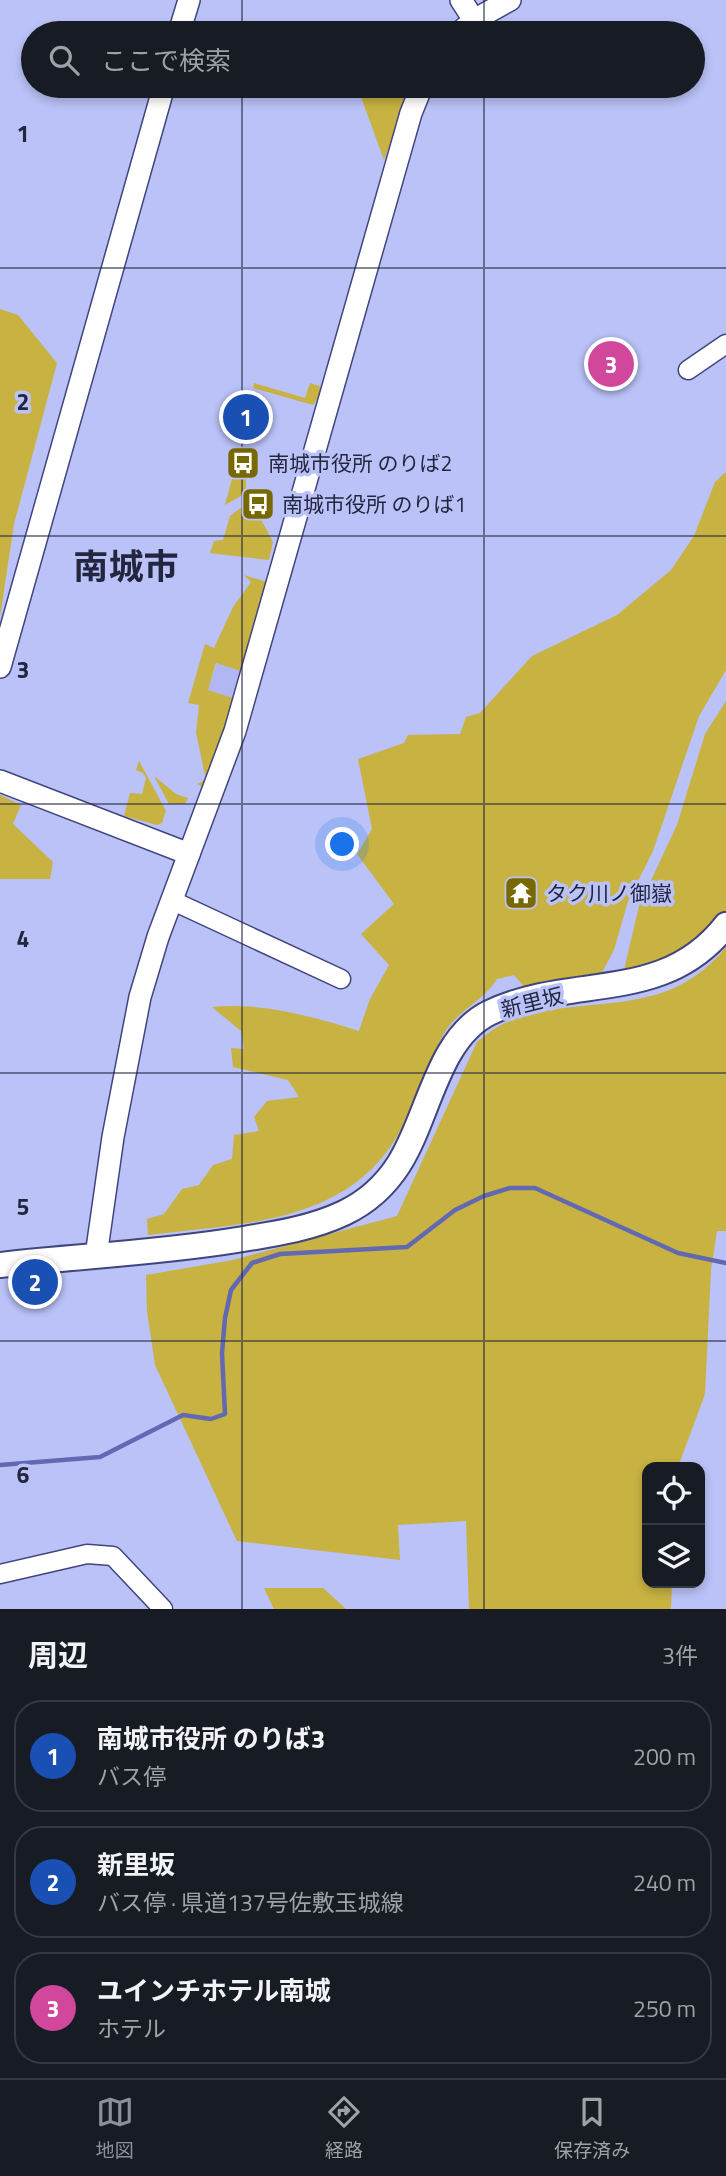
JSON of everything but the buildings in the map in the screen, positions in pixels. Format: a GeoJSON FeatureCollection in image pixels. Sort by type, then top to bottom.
{"type":"FeatureCollection","features":[{"type":"Feature","properties":{"kind":"main road","name":"新里坂"},"geometry":{"type":"LineString","coordinates":[[0,1265],[273,1235],[298,1230],[344,1213],[375,1193],[398,1166],[456,1039],[469,1027],[488,1014],[519,1003],[668,973],[695,957],[726,925]]}},
{"type":"Feature","properties":{"kind":"street"},"geometry":{"type":"LineString","coordinates":[[183,21],[189,0]]}},
{"type":"Feature","properties":{"kind":"street"},"geometry":{"type":"LineString","coordinates":[[461,0],[465,21]]}},
{"type":"Feature","properties":{"kind":"street"},"geometry":{"type":"LineString","coordinates":[[476,21],[510,0]]}},
{"type":"Feature","properties":{"kind":"street"},"geometry":{"type":"LineString","coordinates":[[0,667],[161,98]]}},
{"type":"Feature","properties":{"kind":"street"},"geometry":{"type":"LineString","coordinates":[[96,1256],[113,1137],[137,1009],[172,900],[235,731],[417,98]]}},
{"type":"Feature","properties":{"kind":"street"},"geometry":{"type":"LineString","coordinates":[[688,370],[726,344]]}},
{"type":"Feature","properties":{"kind":"street"},"geometry":{"type":"LineString","coordinates":[[0,781],[189,854]]}},
{"type":"Feature","properties":{"kind":"street"},"geometry":{"type":"LineString","coordinates":[[172,900],[341,979]]}},
{"type":"Feature","properties":{"kind":"street"},"geometry":{"type":"LineString","coordinates":[[0,1574],[87,1554],[113,1556],[163,1609]]}},
{"type":"Feature","properties":{"kind":"shaded area"},"geometry":{"type":"Polygon","coordinates":[[[361,98],[407,98],[384,160],[361,98]]]}},
{"type":"Feature","properties":{"kind":"shaded area"},"geometry":{"type":"Polygon","coordinates":[[[0,309],[18,315],[57,363],[14,524],[0,617],[0,309]]]}},
{"type":"Feature","properties":{"kind":"shaded area"},"geometry":{"type":"Polygon","coordinates":[[[254,383],[305,398],[310,383],[324,388],[313,405],[253,388],[254,383]]]}},
{"type":"Feature","properties":{"kind":"shaded area"},"geometry":{"type":"Polygon","coordinates":[[[237,460],[246,478],[246,493],[225,505],[237,460]]]}},
{"type":"Feature","properties":{"kind":"shaded area"},"geometry":{"type":"Polygon","coordinates":[[[726,472],[726,670],[699,716],[653,851],[628,901],[614,950],[599,978],[526,989],[514,975],[497,979],[448,1027],[399,1133],[377,1163],[351,1186],[321,1202],[289,1214],[254,1222],[148,1235],[147,1219],[164,1214],[182,1189],[199,1185],[213,1165],[232,1159],[234,1135],[259,1131],[254,1117],[267,1101],[299,1097],[288,1080],[233,1067],[231,1048],[244,1049],[241,1031],[212,1007],[268,1008],[305,1015],[359,1031],[370,999],[389,965],[361,934],[394,904],[357,854],[372,829],[358,759],[404,743],[408,735],[460,734],[466,717],[480,713],[532,656],[617,615],[671,570],[694,536],[715,482],[726,472]]]}},
{"type":"Feature","properties":{"kind":"shaded area"},"geometry":{"type":"Polygon","coordinates":[[[243,506],[256,510],[273,542],[269,560],[210,553],[214,541],[223,540],[230,516],[243,506]]]}},
{"type":"Feature","properties":{"kind":"shaded area"},"geometry":{"type":"Polygon","coordinates":[[[244,575],[270,583],[267,599],[228,738],[209,790],[197,784],[206,780],[196,733],[199,705],[188,703],[205,644],[214,648],[233,607],[251,582],[244,575]],[[216,663],[208,690],[236,699],[244,672],[216,663]]]}},
{"type":"Feature","properties":{"kind":"shaded area"},"geometry":{"type":"Polygon","coordinates":[[[217,663],[244,672],[236,699],[208,690],[217,663]]]}},
{"type":"Feature","properties":{"kind":"shaded area"},"geometry":{"type":"Polygon","coordinates":[[[726,701],[726,913],[709,937],[652,968],[624,970],[639,906],[677,825],[705,734],[726,701]]]}},
{"type":"Feature","properties":{"kind":"shaded area"},"geometry":{"type":"Polygon","coordinates":[[[139,761],[166,811],[162,823],[157,825],[124,816],[130,793],[142,794],[146,778],[136,770],[139,761]]]}},
{"type":"Feature","properties":{"kind":"shaded area"},"geometry":{"type":"Polygon","coordinates":[[[154,776],[176,794],[188,798],[185,804],[169,804],[154,776]]]}},
{"type":"Feature","properties":{"kind":"shaded area"},"geometry":{"type":"Polygon","coordinates":[[[0,795],[21,805],[13,824],[53,862],[50,879],[0,879],[0,795]]]}},
{"type":"Feature","properties":{"kind":"shaded area"},"geometry":{"type":"Polygon","coordinates":[[[726,947],[726,1231],[717,1231],[711,1270],[705,1394],[680,1462],[642,1462],[642,1588],[672,1588],[671,1609],[469,1609],[466,1521],[398,1525],[400,1560],[237,1541],[155,1365],[147,1311],[146,1275],[233,1260],[397,1216],[477,1042],[500,1026],[532,1014],[648,997],[675,987],[701,972],[726,947]]]}},
{"type":"Feature","properties":{"kind":"shaded area"},"geometry":{"type":"Polygon","coordinates":[[[264,1588],[323,1588],[346,1609],[274,1609],[264,1588]]]}},
{"type":"Feature","properties":{"kind":"waterway"},"geometry":{"type":"LineString","coordinates":[[0,1465],[100,1457],[183,1415],[211,1419],[225,1414],[222,1353],[225,1318],[231,1290],[252,1263],[280,1254],[407,1247],[455,1210],[484,1196],[510,1188],[535,1188],[678,1253],[726,1263]]}},
{"type":"Feature","properties":{"kind":"place","name":"ユインチホテル南城"},"geometry":{"type":"Point","coordinates":[611,364]}},
{"type":"Feature","properties":{"kind":"place","name":"南城市役所 のりば3"},"geometry":{"type":"Point","coordinates":[246,417]}},
{"type":"Feature","properties":{"kind":"place","name":"南城市役所 のりば2"},"geometry":{"type":"Point","coordinates":[243,463]}},
{"type":"Feature","properties":{"kind":"place","name":"南城市役所 のりば1"},"geometry":{"type":"Point","coordinates":[258,504]}},
{"type":"Feature","properties":{"kind":"place","name":"タク川ノ御嶽"},"geometry":{"type":"Point","coordinates":[521,893]}},
{"type":"Feature","properties":{"kind":"place","name":"新里坂"},"geometry":{"type":"Point","coordinates":[35,1282]}},
{"type":"Feature","properties":{"kind":"district","name":"南城市"},"geometry":{"type":"Point","coordinates":[126,566]}}]}
